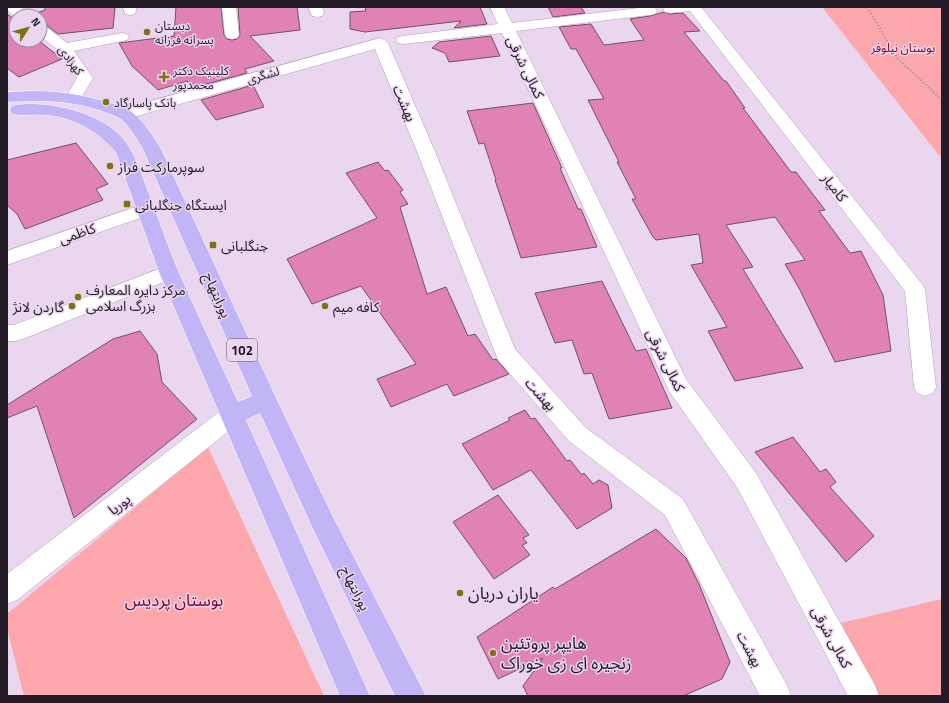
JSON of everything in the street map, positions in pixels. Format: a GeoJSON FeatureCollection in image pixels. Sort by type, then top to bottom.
{"type":"FeatureCollection","features":[{"type":"Feature","properties":{"kind":"main road","name":"پورابتهاج"},"geometry":{"type":"LineString","coordinates":[[7,97],[48,95],[74,97],[124,114],[137,126],[151,147],[265,400],[323,523],[411,696]]}},
{"type":"Feature","properties":{"kind":"main road","name":"102"},"geometry":{"type":"LineString","coordinates":[[7,111],[46,110],[93,122],[104,130],[124,150],[169,272],[231,416],[287,538],[355,696]]}},
{"type":"Feature","properties":{"kind":"main road"},"geometry":{"type":"LineString","coordinates":[[169,272],[202,260]]}},
{"type":"Feature","properties":{"kind":"main road"},"geometry":{"type":"LineString","coordinates":[[231,416],[265,400]]}},
{"type":"Feature","properties":{"kind":"street"},"geometry":{"type":"LineString","coordinates":[[230,7],[232,35]]}},
{"type":"Feature","properties":{"kind":"street","name":"کمالی شرقی"},"geometry":{"type":"LineString","coordinates":[[497,7],[676,385],[747,481],[864,696]]}},
{"type":"Feature","properties":{"kind":"street"},"geometry":{"type":"LineString","coordinates":[[670,9],[693,7]]}},
{"type":"Feature","properties":{"kind":"street","name":"کامیار"},"geometry":{"type":"LineString","coordinates":[[693,7],[916,289],[925,387]]}},
{"type":"Feature","properties":{"kind":"street"},"geometry":{"type":"LineString","coordinates":[[403,40],[506,27],[650,12]]}},
{"type":"Feature","properties":{"kind":"street","name":"کهزادی"},"geometry":{"type":"LineString","coordinates":[[48,35],[64,48],[85,78],[74,97]]}},
{"type":"Feature","properties":{"kind":"street"},"geometry":{"type":"LineString","coordinates":[[64,48],[122,37]]}},
{"type":"Feature","properties":{"kind":"street","name":"لشگری"},"geometry":{"type":"LineString","coordinates":[[124,114],[380,43]]}},
{"type":"Feature","properties":{"kind":"street","name":"بهشت"},"geometry":{"type":"LineString","coordinates":[[380,43],[427,154],[506,354],[577,434],[674,507],[775,696]]}},
{"type":"Feature","properties":{"kind":"street","name":"کاظمی"},"geometry":{"type":"LineString","coordinates":[[7,258],[147,209]]}},
{"type":"Feature","properties":{"kind":"street"},"geometry":{"type":"LineString","coordinates":[[7,333],[15,333],[169,272]]}},
{"type":"Feature","properties":{"kind":"street","name":"پوریا"},"geometry":{"type":"LineString","coordinates":[[7,591],[231,416]]}},
{"type":"Feature","properties":{"kind":"path"},"geometry":{"type":"LineString","coordinates":[[867,7],[898,59],[942,100]]}},
{"type":"Feature","properties":{"kind":"green space","name":"بوستان نیلوفر"},"geometry":{"type":"Polygon","coordinates":[[[822,7],[942,7],[942,159],[822,7]]]}},
{"type":"Feature","properties":{"kind":"green space","name":"بوستان پردیس"},"geometry":{"type":"Polygon","coordinates":[[[208,447],[324,696],[24,696],[7,628],[7,614],[208,447]]]}},
{"type":"Feature","properties":{"kind":"green space"},"geometry":{"type":"Polygon","coordinates":[[[942,599],[942,696],[879,696],[841,623],[942,599]]]}},
{"type":"Feature","properties":{"kind":"building"},"geometry":{"type":"Polygon","coordinates":[[[115,7],[113,28],[58,34],[48,26],[48,8],[45,8],[115,7]]]}},
{"type":"Feature","properties":{"kind":"building"},"geometry":{"type":"Polygon","coordinates":[[[176,7],[221,7],[224,35],[227,39],[232,40],[237,39],[240,35],[238,7],[297,7],[300,30],[250,36],[274,61],[245,69],[247,73],[192,88],[187,81],[158,90],[132,66],[119,43],[174,36],[176,7]]]}},
{"type":"Feature","properties":{"kind":"building"},"geometry":{"type":"Polygon","coordinates":[[[365,7],[480,7],[487,24],[454,28],[461,21],[365,32],[350,29],[350,12],[366,11],[365,7]]]}},
{"type":"Feature","properties":{"kind":"building"},"geometry":{"type":"Polygon","coordinates":[[[548,7],[581,7],[585,13],[553,17],[548,7]]]}},
{"type":"Feature","properties":{"kind":"building"},"geometry":{"type":"Polygon","coordinates":[[[664,12],[670,14],[683,13],[700,31],[684,32],[724,81],[726,81],[745,108],[743,108],[791,172],[796,172],[825,210],[819,211],[850,253],[861,251],[883,295],[891,351],[835,362],[800,290],[785,264],[805,260],[775,217],[726,225],[753,267],[743,269],[803,368],[735,381],[708,331],[727,327],[691,265],[703,263],[699,234],[656,240],[653,237],[632,199],[636,199],[588,100],[604,99],[576,49],[571,49],[559,27],[591,24],[604,45],[644,40],[630,19],[664,12]]]}},
{"type":"Feature","properties":{"kind":"building"},"geometry":{"type":"Polygon","coordinates":[[[7,14],[8,48],[48,48],[62,59],[19,77],[7,68],[7,14]]]}},
{"type":"Feature","properties":{"kind":"building"},"geometry":{"type":"Polygon","coordinates":[[[491,36],[500,56],[449,62],[445,53],[432,48],[439,42],[491,36]]]}},
{"type":"Feature","properties":{"kind":"building"},"geometry":{"type":"Polygon","coordinates":[[[253,85],[264,107],[216,120],[201,100],[253,85]]]}},
{"type":"Feature","properties":{"kind":"building"},"geometry":{"type":"Polygon","coordinates":[[[533,103],[562,168],[560,168],[578,209],[581,209],[597,247],[521,258],[484,143],[479,144],[467,111],[533,103]]]}},
{"type":"Feature","properties":{"kind":"building"},"geometry":{"type":"Polygon","coordinates":[[[76,143],[108,184],[96,189],[103,200],[25,229],[17,214],[7,205],[7,160],[76,143]]]}},
{"type":"Feature","properties":{"kind":"building"},"geometry":{"type":"Polygon","coordinates":[[[378,162],[385,171],[388,170],[403,190],[400,192],[408,204],[400,207],[427,294],[446,287],[468,336],[475,334],[493,360],[496,359],[509,374],[454,396],[447,384],[391,407],[377,379],[416,364],[361,286],[312,304],[287,259],[377,218],[346,173],[378,162]]]}},
{"type":"Feature","properties":{"kind":"building"},"geometry":{"type":"Polygon","coordinates":[[[602,281],[636,351],[646,349],[672,408],[609,419],[592,373],[584,374],[572,340],[555,343],[535,293],[602,281]]]}},
{"type":"Feature","properties":{"kind":"building"},"geometry":{"type":"Polygon","coordinates":[[[140,331],[157,354],[162,382],[197,419],[74,518],[37,406],[7,418],[7,405],[113,339],[140,331]]]}},
{"type":"Feature","properties":{"kind":"building"},"geometry":{"type":"Polygon","coordinates":[[[525,410],[531,419],[535,418],[567,461],[570,460],[582,475],[584,473],[593,484],[599,480],[608,485],[612,508],[577,529],[531,470],[493,490],[462,444],[510,420],[508,418],[525,410]]]}},
{"type":"Feature","properties":{"kind":"building"},"geometry":{"type":"Polygon","coordinates":[[[793,437],[820,472],[826,469],[836,482],[830,487],[874,536],[846,562],[755,452],[793,437]]]}},
{"type":"Feature","properties":{"kind":"building"},"geometry":{"type":"Polygon","coordinates":[[[498,495],[529,535],[523,538],[527,543],[522,545],[530,555],[494,579],[453,522],[498,495]]]}},
{"type":"Feature","properties":{"kind":"building"},"geometry":{"type":"Polygon","coordinates":[[[656,529],[686,558],[699,584],[730,662],[722,679],[683,696],[528,696],[523,686],[543,658],[498,679],[477,637],[553,587],[555,589],[656,529]]]}},
{"type":"Feature","properties":{"kind":"place","name":"دبستان پسرانه فرزانه"},"geometry":{"type":"Point","coordinates":[147,32]}},
{"type":"Feature","properties":{"kind":"place","name":"کلینیک دکتر محمدپور"},"geometry":{"type":"Point","coordinates":[164,77]}},
{"type":"Feature","properties":{"kind":"place","name":"بانک پاسارگاد"},"geometry":{"type":"Point","coordinates":[106,102]}},
{"type":"Feature","properties":{"kind":"place","name":"سوپرمارکت فراز"},"geometry":{"type":"Point","coordinates":[110,166]}},
{"type":"Feature","properties":{"kind":"place","name":"ایستگاه جنگلبانی"},"geometry":{"type":"Point","coordinates":[127,204]}},
{"type":"Feature","properties":{"kind":"place","name":"جنگلبانی"},"geometry":{"type":"Point","coordinates":[213,245]}},
{"type":"Feature","properties":{"kind":"place","name":"مرکز دایره المعارف بزرگ اسلامی"},"geometry":{"type":"Point","coordinates":[78,297]}},
{"type":"Feature","properties":{"kind":"place","name":"گاردن لانژ"},"geometry":{"type":"Point","coordinates":[72,306]}},
{"type":"Feature","properties":{"kind":"place","name":"کافه میم"},"geometry":{"type":"Point","coordinates":[325,306]}},
{"type":"Feature","properties":{"kind":"place","name":"یاران دریان"},"geometry":{"type":"Point","coordinates":[460,593]}},
{"type":"Feature","properties":{"kind":"place","name":"هایپر پروتئین زنجیره ای زی خوراک"},"geometry":{"type":"Point","coordinates":[493,653]}}]}
